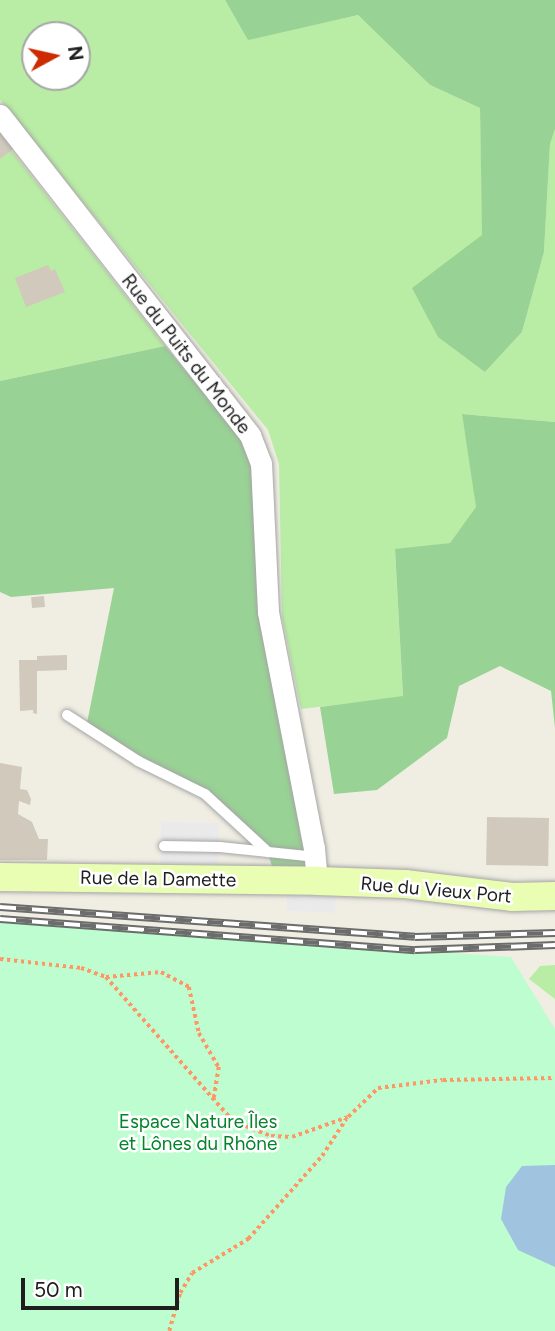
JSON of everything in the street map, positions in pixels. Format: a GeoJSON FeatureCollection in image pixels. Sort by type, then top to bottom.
{"type":"FeatureCollection","features":[{"type":"Feature","properties":{"kind":"main road","name":"Rue de la Damette"},"geometry":{"type":"LineString","coordinates":[[0,877],[316,869]]}},
{"type":"Feature","properties":{"kind":"main road","name":"Rue du Vieux Port"},"geometry":{"type":"LineString","coordinates":[[316,869],[405,884],[512,897],[555,896]]}},
{"type":"Feature","properties":{"kind":"street","name":"Rue du Puits du Monde"},"geometry":{"type":"LineString","coordinates":[[0,115],[250,435],[261,463],[268,612],[316,869]]}},
{"type":"Feature","properties":{"kind":"lane"},"geometry":{"type":"LineString","coordinates":[[67,715],[138,761],[205,793],[268,852]]}},
{"type":"Feature","properties":{"kind":"lane"},"geometry":{"type":"LineString","coordinates":[[164,846],[220,847],[268,852],[316,869]]}},
{"type":"Feature","properties":{"kind":"path"},"geometry":{"type":"LineString","coordinates":[[0,958],[81,968],[106,977],[161,972],[189,987],[199,1033],[219,1067],[214,1098]]}},
{"type":"Feature","properties":{"kind":"path"},"geometry":{"type":"LineString","coordinates":[[106,977],[233,1121],[271,1136],[292,1137],[348,1117]]}},
{"type":"Feature","properties":{"kind":"path"},"geometry":{"type":"LineString","coordinates":[[169,1331],[180,1293],[192,1273],[248,1239],[322,1156],[348,1117],[378,1088],[443,1080],[555,1078]]}},
{"type":"Feature","properties":{"kind":"green space"},"geometry":{"type":"Polygon","coordinates":[[[0,0],[225,0],[248,39],[358,15],[430,85],[480,108],[485,372],[522,332],[544,252],[550,143],[555,129],[555,422],[462,414],[477,507],[450,543],[395,550],[403,697],[301,709],[282,617],[279,464],[268,430],[0,100],[0,0]]]}},
{"type":"Feature","properties":{"kind":"green space"},"geometry":{"type":"Polygon","coordinates":[[[225,0],[555,0],[555,129],[550,144],[544,252],[522,332],[485,372],[438,337],[412,288],[482,235],[480,108],[430,85],[358,15],[248,40],[225,0]]]}},
{"type":"Feature","properties":{"kind":"green space"},"geometry":{"type":"Polygon","coordinates":[[[0,136],[165,346],[0,381],[0,136]]]}},
{"type":"Feature","properties":{"kind":"green space"},"geometry":{"type":"Polygon","coordinates":[[[165,346],[242,439],[255,463],[313,866],[272,866],[264,843],[170,774],[87,723],[114,588],[11,597],[0,592],[0,381],[165,346]]]}},
{"type":"Feature","properties":{"kind":"green space"},"geometry":{"type":"Polygon","coordinates":[[[462,414],[555,422],[555,728],[551,691],[500,666],[459,686],[447,738],[377,790],[334,794],[320,707],[403,696],[395,549],[450,543],[476,507],[462,414]]]}},
{"type":"Feature","properties":{"kind":"green space","name":"Espace Nature Îles et Lônes du Rhône"},"geometry":{"type":"Polygon","coordinates":[[[0,920],[511,957],[555,1029],[555,1331],[0,1331],[0,920]]]}},
{"type":"Feature","properties":{"kind":"green space"},"geometry":{"type":"Polygon","coordinates":[[[555,965],[555,999],[529,979],[540,966],[555,965]]]}},
{"type":"Feature","properties":{"kind":"shaded area"},"geometry":{"type":"Polygon","coordinates":[[[161,822],[219,823],[218,864],[160,863],[161,822]]]}},
{"type":"Feature","properties":{"kind":"shaded area"},"geometry":{"type":"Polygon","coordinates":[[[287,892],[336,894],[335,913],[286,911],[287,892]]]}},
{"type":"Feature","properties":{"kind":"water"},"geometry":{"type":"Polygon","coordinates":[[[555,1165],[555,1267],[518,1250],[501,1219],[506,1187],[522,1166],[555,1165]]]}},
{"type":"Feature","properties":{"kind":"building"},"geometry":{"type":"Polygon","coordinates":[[[0,133],[13,149],[0,159],[0,133]]]}},
{"type":"Feature","properties":{"kind":"building"},"geometry":{"type":"Polygon","coordinates":[[[48,265],[51,271],[55,269],[65,292],[26,307],[15,278],[48,265]]]}},
{"type":"Feature","properties":{"kind":"building"},"geometry":{"type":"Polygon","coordinates":[[[44,596],[45,607],[32,608],[31,597],[44,596]]]}},
{"type":"Feature","properties":{"kind":"building"},"geometry":{"type":"Polygon","coordinates":[[[67,655],[67,670],[37,671],[37,714],[33,713],[33,710],[20,711],[19,660],[37,660],[37,656],[67,655]]]}},
{"type":"Feature","properties":{"kind":"building"},"geometry":{"type":"Polygon","coordinates":[[[0,763],[22,767],[20,789],[27,790],[31,799],[30,805],[19,801],[18,814],[32,822],[39,839],[48,839],[47,860],[0,860],[0,763]]]}},
{"type":"Feature","properties":{"kind":"building"},"geometry":{"type":"Polygon","coordinates":[[[487,817],[549,818],[548,866],[486,865],[487,817]]]}},
{"type":"Feature","properties":{"kind":"railway"},"geometry":{"type":"LineString","coordinates":[[0,907],[415,937],[555,933]]}},
{"type":"Feature","properties":{"kind":"railway"},"geometry":{"type":"LineString","coordinates":[[0,919],[415,950],[555,945]]}}]}
